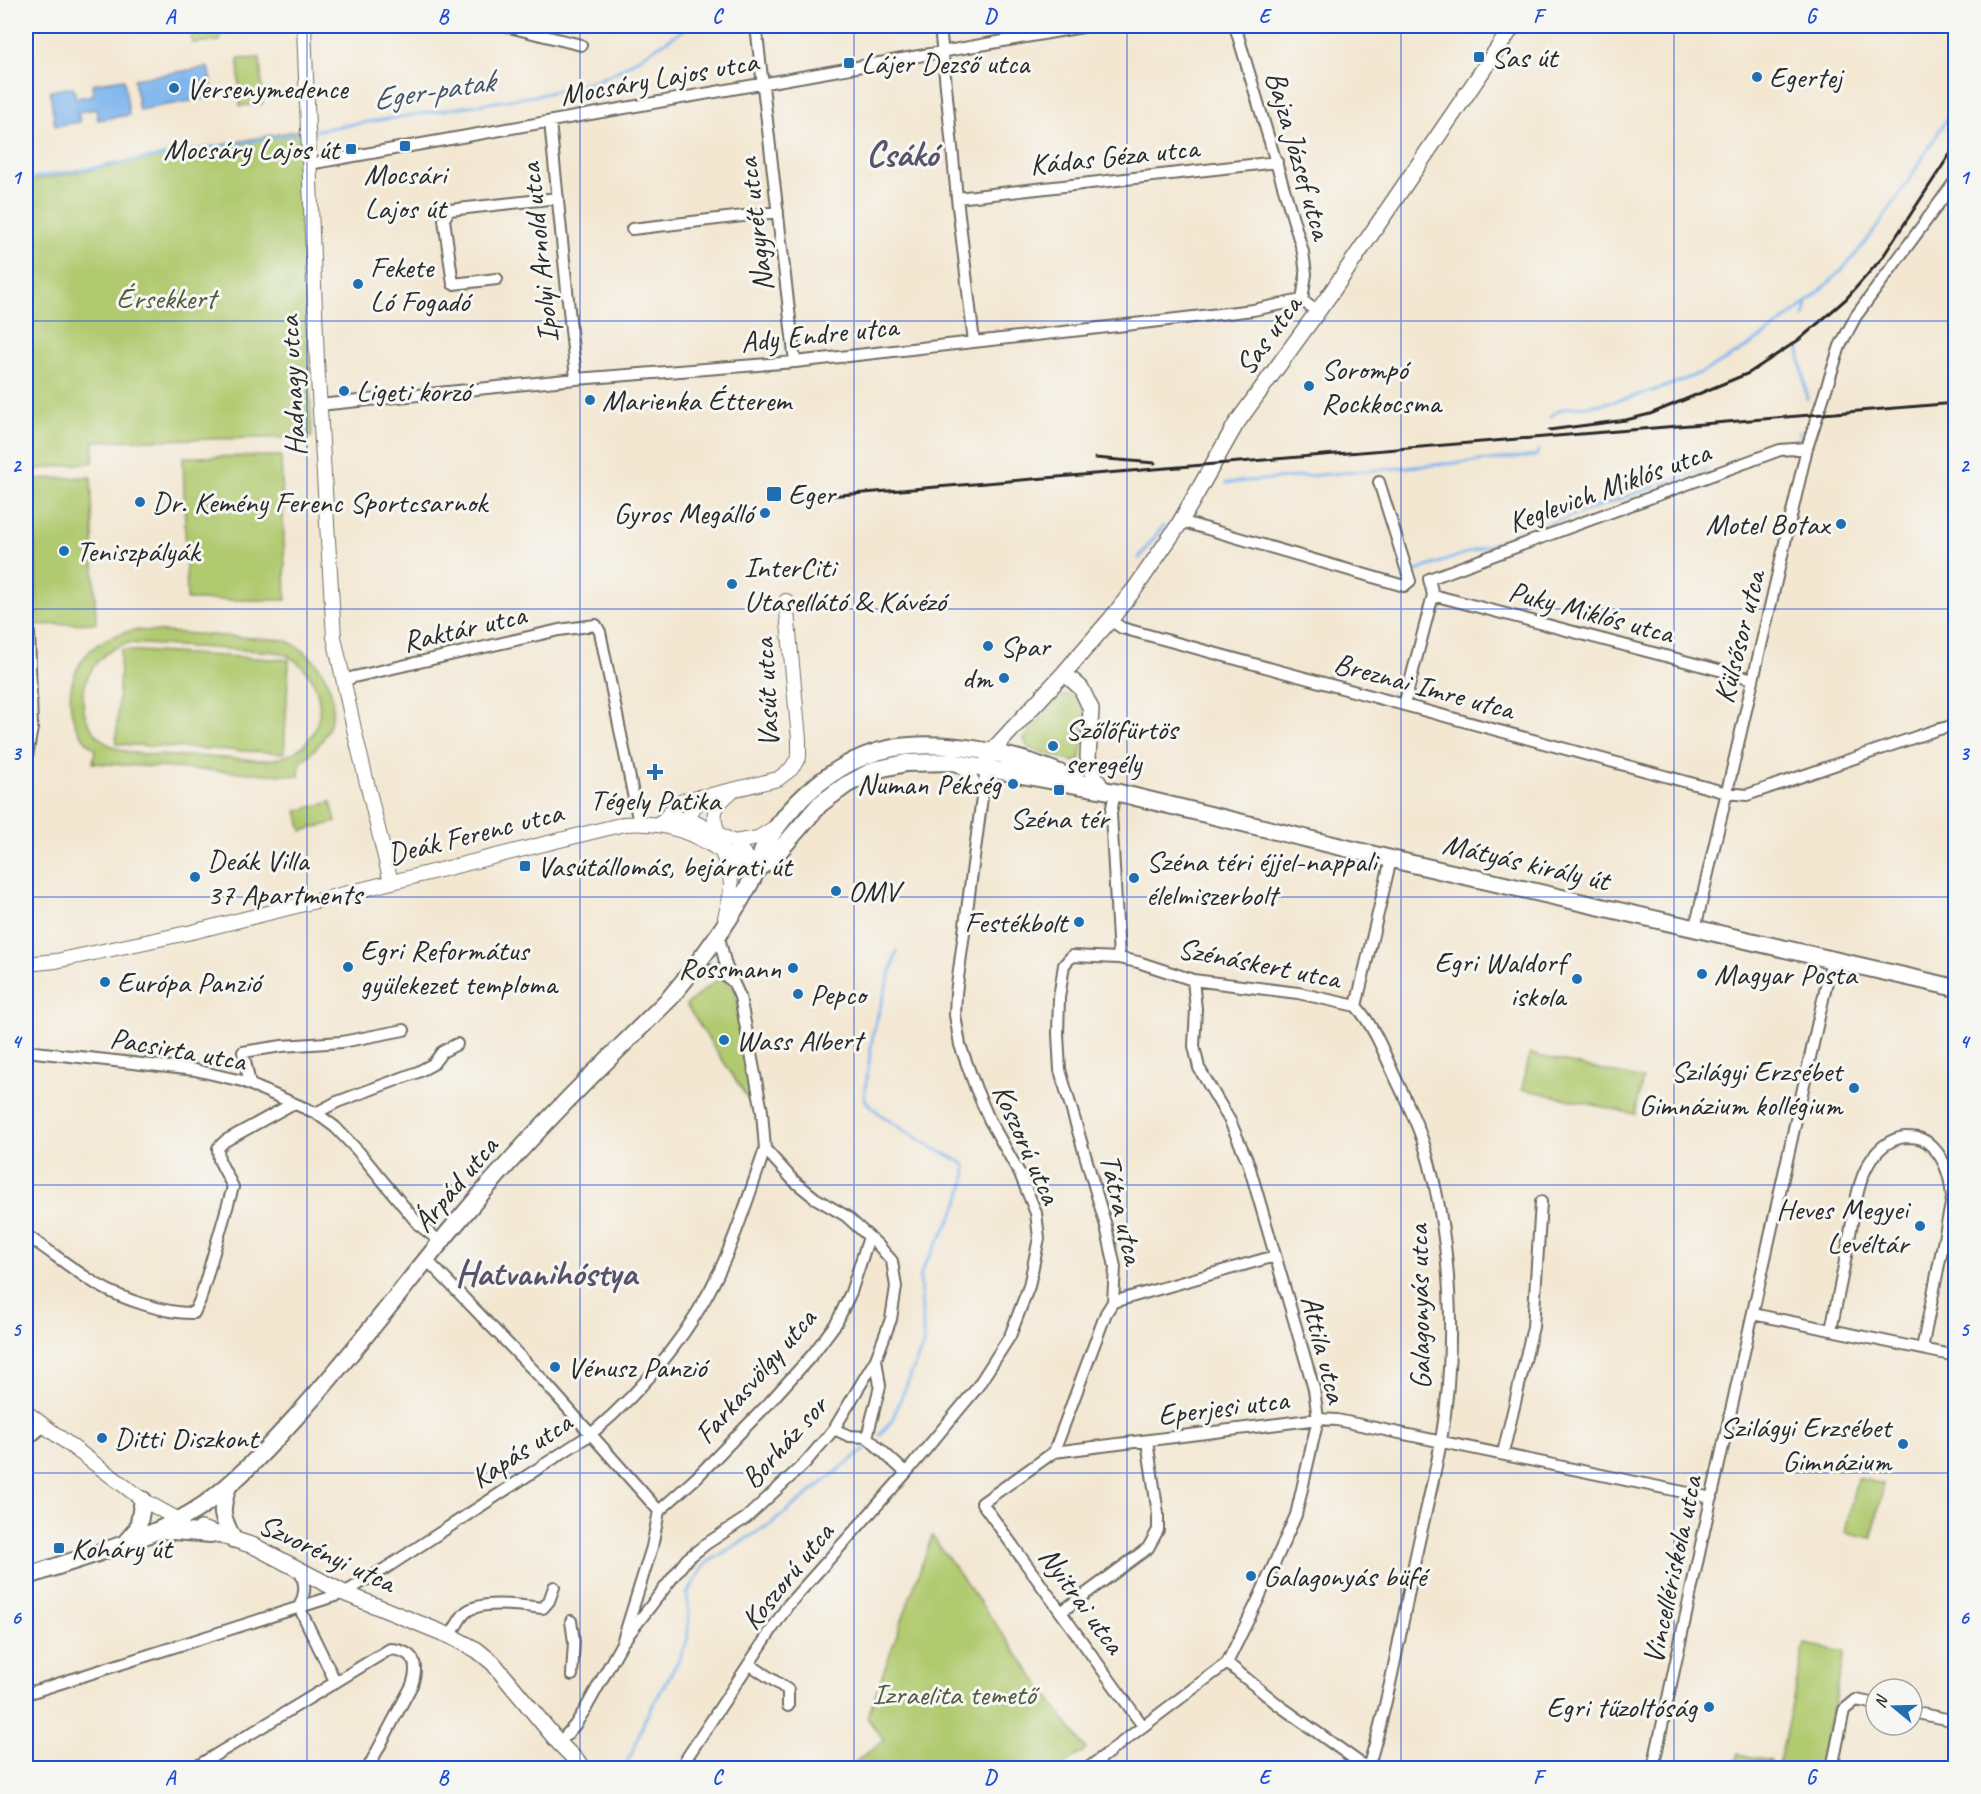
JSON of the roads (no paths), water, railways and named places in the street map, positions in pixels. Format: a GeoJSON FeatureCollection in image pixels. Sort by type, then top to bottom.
{"type":"FeatureCollection","features":[{"type":"Feature","properties":{"kind":"main road","name":"Sas utca"},"geometry":{"type":"LineString","coordinates":[[989,759],[1110,620],[1136,586],[1180,521],[1236,424],[1317,312],[1511,28]]}},
{"type":"Feature","properties":{"kind":"main road"},"geometry":{"type":"LineString","coordinates":[[1064,673],[1081,688],[1090,709],[1088,757],[1091,770],[1109,790]]}},
{"type":"Feature","properties":{"kind":"main road","name":"Mátyás király út"},"geometry":{"type":"LineString","coordinates":[[757,869],[764,849],[778,825],[806,793],[837,771],[864,756],[902,748],[965,748],[989,759],[1061,783],[1109,790],[1391,859],[1956,988]]}},
{"type":"Feature","properties":{"kind":"main road","name":"Mátyás király út"},"geometry":{"type":"LineString","coordinates":[[757,869],[772,858],[820,804],[846,785],[874,770],[906,763],[952,762],[1011,756],[1068,776],[1085,785]]}},
{"type":"Feature","properties":{"kind":"main road"},"geometry":{"type":"LineString","coordinates":[[1068,776],[1083,767],[1088,757]]}},
{"type":"Feature","properties":{"kind":"main road","name":"Árpád utca"},"geometry":{"type":"LineString","coordinates":[[26,1577],[160,1530],[205,1504],[228,1486],[322,1389],[441,1242],[517,1153],[669,999],[691,973],[757,869]]}},
{"type":"Feature","properties":{"kind":"main road"},"geometry":{"type":"LineString","coordinates":[[228,1486],[221,1507],[222,1519],[233,1539]]}},
{"type":"Feature","properties":{"kind":"main road"},"geometry":{"type":"LineString","coordinates":[[125,1543],[138,1528],[143,1500]]}},
{"type":"Feature","properties":{"kind":"main road","name":"Szvorényi utca"},"geometry":{"type":"LineString","coordinates":[[179,1520],[211,1534],[254,1546],[344,1593],[450,1636],[477,1650],[493,1663],[559,1743],[584,1768]]}},
{"type":"Feature","properties":{"kind":"main road"},"geometry":{"type":"LineString","coordinates":[[160,1530],[211,1534]]}},
{"type":"Feature","properties":{"kind":"street","name":"Hadnagy utca"},"geometry":{"type":"LineString","coordinates":[[304,26],[319,405],[334,638],[391,882]]}},
{"type":"Feature","properties":{"kind":"street"},"geometry":{"type":"LineString","coordinates":[[512,26],[581,45]]}},
{"type":"Feature","properties":{"kind":"street","name":"Nagyrét utca"},"geometry":{"type":"LineString","coordinates":[[756,26],[795,362]]}},
{"type":"Feature","properties":{"kind":"street"},"geometry":{"type":"LineString","coordinates":[[940,26],[974,342]]}},
{"type":"Feature","properties":{"kind":"street","name":"Mocsáry Lajos utca"},"geometry":{"type":"LineString","coordinates":[[309,164],[1088,26]]}},
{"type":"Feature","properties":{"kind":"street","name":"Bajza József utca"},"geometry":{"type":"LineString","coordinates":[[1235,26],[1303,252],[1306,274],[1302,300]]}},
{"type":"Feature","properties":{"kind":"street"},"geometry":{"type":"LineString","coordinates":[[1489,26],[1511,28]]}},
{"type":"Feature","properties":{"kind":"street","name":"Ipolyi Arnold utca"},"geometry":{"type":"LineString","coordinates":[[550,122],[576,380]]}},
{"type":"Feature","properties":{"kind":"street","name":"Kádas Géza utca"},"geometry":{"type":"LineString","coordinates":[[957,198],[1277,162]]}},
{"type":"Feature","properties":{"kind":"street","name":"Külsősor utca"},"geometry":{"type":"LineString","coordinates":[[1695,929],[1801,484],[1807,448],[1840,346],[1856,316],[1956,180]]}},
{"type":"Feature","properties":{"kind":"street"},"geometry":{"type":"LineString","coordinates":[[497,279],[453,284],[444,219],[449,210],[558,198]]}},
{"type":"Feature","properties":{"kind":"street"},"geometry":{"type":"LineString","coordinates":[[632,229],[778,212]]}},
{"type":"Feature","properties":{"kind":"street"},"geometry":{"type":"LineString","coordinates":[[1302,300],[1317,312]]}},
{"type":"Feature","properties":{"kind":"street","name":"Ady Endre utca"},"geometry":{"type":"LineString","coordinates":[[319,405],[795,362],[1253,310],[1302,300]]}},
{"type":"Feature","properties":{"kind":"street","name":"Keglevich Miklós utca"},"geometry":{"type":"LineString","coordinates":[[1433,595],[1429,579],[1780,450],[1807,448]]}},
{"type":"Feature","properties":{"kind":"street"},"geometry":{"type":"LineString","coordinates":[[1180,521],[1404,586],[1410,581],[1379,482]]}},
{"type":"Feature","properties":{"kind":"street"},"geometry":{"type":"LineString","coordinates":[[1404,705],[1433,595]]}},
{"type":"Feature","properties":{"kind":"street","name":"Puky Miklós utca"},"geometry":{"type":"LineString","coordinates":[[1433,595],[1753,679]]}},
{"type":"Feature","properties":{"kind":"street","name":"Vasút utca"},"geometry":{"type":"LineString","coordinates":[[663,823],[675,804],[685,799],[778,779],[792,769],[799,757],[786,601]]}},
{"type":"Feature","properties":{"kind":"street","name":"Breznai Imre utca"},"geometry":{"type":"LineString","coordinates":[[1110,620],[1122,628],[1727,793],[1747,795],[1956,725]]}},
{"type":"Feature","properties":{"kind":"street","name":"Raktár utca"},"geometry":{"type":"LineString","coordinates":[[343,681],[559,630],[596,625],[600,632],[639,823]]}},
{"type":"Feature","properties":{"kind":"street"},"geometry":{"type":"LineString","coordinates":[[26,762],[32,728],[29,633]]}},
{"type":"Feature","properties":{"kind":"street","name":"Koszorú utca"},"geometry":{"type":"LineString","coordinates":[[680,1768],[788,1605],[906,1473],[976,1389],[1010,1336],[1029,1286],[1039,1238],[1036,1213],[1021,1176],[989,1119],[976,1089],[960,1045],[955,1015],[962,946],[989,759]]}},
{"type":"Feature","properties":{"kind":"street"},"geometry":{"type":"LineString","coordinates":[[952,762],[971,775],[982,797]]}},
{"type":"Feature","properties":{"kind":"street"},"geometry":{"type":"LineString","coordinates":[[718,834],[713,819],[718,803],[733,790]]}},
{"type":"Feature","properties":{"kind":"street"},"geometry":{"type":"LineString","coordinates":[[1109,790],[1119,958]]}},
{"type":"Feature","properties":{"kind":"street"},"geometry":{"type":"LineString","coordinates":[[693,835],[688,819],[694,807],[707,796]]}},
{"type":"Feature","properties":{"kind":"street"},"geometry":{"type":"LineString","coordinates":[[663,823],[688,819],[734,842],[757,869]]}},
{"type":"Feature","properties":{"kind":"street","name":"Deák Ferenc utca"},"geometry":{"type":"LineString","coordinates":[[26,964],[114,950],[624,824],[663,823],[693,835],[738,863],[757,869]]}},
{"type":"Feature","properties":{"kind":"street"},"geometry":{"type":"LineString","coordinates":[[734,842],[758,838],[778,825]]}},
{"type":"Feature","properties":{"kind":"street"},"geometry":{"type":"LineString","coordinates":[[723,853],[730,870],[732,884],[730,900],[721,928],[722,953],[741,997],[762,1111],[765,1149],[793,1180],[815,1198],[846,1216],[869,1237]]}},
{"type":"Feature","properties":{"kind":"street"},"geometry":{"type":"LineString","coordinates":[[1356,1006],[1391,859]]}},
{"type":"Feature","properties":{"kind":"street","name":"Tátra utca"},"geometry":{"type":"LineString","coordinates":[[1054,1452],[1106,1313],[1113,1302],[1115,1267],[1106,1226],[1060,1070],[1059,998],[1064,965],[1072,956],[1119,958]]}},
{"type":"Feature","properties":{"kind":"street","name":"Szénáskert utca"},"geometry":{"type":"LineString","coordinates":[[1119,958],[1193,980],[1298,993],[1356,1006]]}},
{"type":"Feature","properties":{"kind":"street","name":"Vincellériskola utca"},"geometry":{"type":"LineString","coordinates":[[1653,1768],[1832,960]]}},
{"type":"Feature","properties":{"kind":"street"},"geometry":{"type":"LineString","coordinates":[[691,973],[718,970],[734,983]]}},
{"type":"Feature","properties":{"kind":"street","name":"Attila utca"},"geometry":{"type":"LineString","coordinates":[[1088,1768],[1227,1663],[1296,1515],[1318,1419],[1314,1389],[1248,1162],[1230,1121],[1199,1068],[1194,1046],[1196,1009],[1193,980]]}},
{"type":"Feature","properties":{"kind":"street","name":"Galagonyás utca"},"geometry":{"type":"LineString","coordinates":[[1356,1006],[1365,1017],[1406,1098],[1425,1146],[1440,1204],[1449,1319],[1448,1378],[1441,1440],[1398,1653],[1368,1768]]}},
{"type":"Feature","properties":{"kind":"street"},"geometry":{"type":"LineString","coordinates":[[250,1084],[243,1052],[282,1046],[342,1042],[404,1030]]}},
{"type":"Feature","properties":{"kind":"street"},"geometry":{"type":"LineString","coordinates":[[316,1113],[337,1102],[418,1072],[433,1064],[442,1052],[457,1044]]}},
{"type":"Feature","properties":{"kind":"street","name":"Pacsirta utca"},"geometry":{"type":"LineString","coordinates":[[26,1051],[195,1070],[250,1084],[316,1113],[335,1126],[419,1225],[441,1242]]}},
{"type":"Feature","properties":{"kind":"street"},"geometry":{"type":"LineString","coordinates":[[26,1235],[99,1286],[157,1309],[179,1314],[194,1313],[200,1300],[233,1187],[219,1160],[218,1148],[225,1141],[292,1104]]}},
{"type":"Feature","properties":{"kind":"street"},"geometry":{"type":"LineString","coordinates":[[1831,1330],[1855,1209],[1868,1165],[1878,1150],[1889,1142],[1900,1138],[1915,1137],[1925,1140],[1944,1163],[1951,1180],[1952,1199],[1922,1349]]}},
{"type":"Feature","properties":{"kind":"street","name":"Kapás utca"},"geometry":{"type":"LineString","coordinates":[[26,1694],[344,1593],[591,1434],[616,1413],[674,1347],[703,1302],[741,1221],[765,1149]]}},
{"type":"Feature","properties":{"kind":"street"},"geometry":{"type":"LineString","coordinates":[[1503,1453],[1533,1327],[1541,1202]]}},
{"type":"Feature","properties":{"kind":"street","name":"Borház sor"},"geometry":{"type":"LineString","coordinates":[[622,1642],[687,1559],[746,1518],[805,1463],[834,1429],[876,1359],[891,1319],[896,1287],[892,1261],[869,1237]]}},
{"type":"Feature","properties":{"kind":"street","name":"Farkasvölgy utca"},"geometry":{"type":"LineString","coordinates":[[659,1511],[696,1478],[813,1354],[837,1322],[869,1237]]}},
{"type":"Feature","properties":{"kind":"street"},"geometry":{"type":"LineString","coordinates":[[1113,1302],[1275,1256]]}},
{"type":"Feature","properties":{"kind":"street"},"geometry":{"type":"LineString","coordinates":[[427,1260],[541,1378],[659,1511],[652,1547],[622,1642],[586,1708],[559,1743]]}},
{"type":"Feature","properties":{"kind":"street"},"geometry":{"type":"LineString","coordinates":[[1753,1314],[1956,1356]]}},
{"type":"Feature","properties":{"kind":"street"},"geometry":{"type":"LineString","coordinates":[[867,1437],[880,1386],[876,1359]]}},
{"type":"Feature","properties":{"kind":"street","name":"Szvorényi utca"},"geometry":{"type":"LineString","coordinates":[[26,1412],[143,1500],[179,1520]]}},
{"type":"Feature","properties":{"kind":"street","name":"Eperjesi utca"},"geometry":{"type":"LineString","coordinates":[[1054,1452],[1318,1419],[1338,1420],[1712,1498]]}},
{"type":"Feature","properties":{"kind":"street"},"geometry":{"type":"LineString","coordinates":[[26,1441],[44,1426]]}},
{"type":"Feature","properties":{"kind":"street"},"geometry":{"type":"LineString","coordinates":[[834,1429],[849,1436],[867,1437],[906,1473]]}},
{"type":"Feature","properties":{"kind":"street"},"geometry":{"type":"LineString","coordinates":[[1061,1612],[1148,1548],[1158,1530],[1158,1514],[1147,1441]]}},
{"type":"Feature","properties":{"kind":"street","name":"Nyitrai utca"},"geometry":{"type":"LineString","coordinates":[[1054,1452],[982,1503],[1143,1726]]}},
{"type":"Feature","properties":{"kind":"street"},"geometry":{"type":"LineString","coordinates":[[299,1570],[305,1582],[305,1594],[299,1607],[335,1681]]}},
{"type":"Feature","properties":{"kind":"street"},"geometry":{"type":"LineString","coordinates":[[450,1636],[466,1612],[476,1606],[512,1605],[543,1608],[549,1601],[554,1587]]}},
{"type":"Feature","properties":{"kind":"street"},"geometry":{"type":"LineString","coordinates":[[572,1621],[574,1641],[572,1675]]}},
{"type":"Feature","properties":{"kind":"street"},"geometry":{"type":"LineString","coordinates":[[194,1768],[390,1649],[401,1650],[412,1658],[417,1671],[412,1685],[368,1768]]}},
{"type":"Feature","properties":{"kind":"street"},"geometry":{"type":"LineString","coordinates":[[1227,1663],[1280,1706],[1368,1768]]}},
{"type":"Feature","properties":{"kind":"street","name":"Koszorú utca"},"geometry":{"type":"LineString","coordinates":[[749,1664],[788,1690],[788,1706]]}},
{"type":"Feature","properties":{"kind":"street"},"geometry":{"type":"LineString","coordinates":[[1832,1768],[1844,1710],[1856,1700],[1864,1702]]}},
{"type":"Feature","properties":{"kind":"street"},"geometry":{"type":"LineString","coordinates":[[1924,1714],[1956,1721]]}},
{"type":"Feature","properties":{"kind":"water","name":"Versenymedence"},"geometry":{"type":"Polygon","coordinates":[[[208,67],[214,97],[139,110],[134,79],[208,67]]]}},
{"type":"Feature","properties":{"kind":"water"},"geometry":{"type":"Polygon","coordinates":[[[124,79],[129,115],[98,120],[96,109],[78,112],[80,122],[55,126],[50,91],[73,87],[76,98],[93,95],[92,84],[124,79]]]}},
{"type":"Feature","properties":{"kind":"waterway","name":"Eger-patak"},"geometry":{"type":"LineString","coordinates":[[311,131],[540,95],[598,80],[620,70],[690,26]]}},
{"type":"Feature","properties":{"kind":"waterway"},"geometry":{"type":"LineString","coordinates":[[1550,417],[1562,409],[1602,404],[1687,379],[1739,352],[1799,309],[1834,278],[1879,225],[1956,104]]}},
{"type":"Feature","properties":{"kind":"waterway","name":"Eger-patak"},"geometry":{"type":"LineString","coordinates":[[26,179],[305,132]]}},
{"type":"Feature","properties":{"kind":"waterway"},"geometry":{"type":"LineString","coordinates":[[1804,317],[1807,304]]}},
{"type":"Feature","properties":{"kind":"waterway"},"geometry":{"type":"LineString","coordinates":[[1799,350],[1807,399]]}},
{"type":"Feature","properties":{"kind":"waterway"},"geometry":{"type":"LineString","coordinates":[[1799,435],[1800,431]]}},
{"type":"Feature","properties":{"kind":"waterway"},"geometry":{"type":"LineString","coordinates":[[1226,483],[1536,456],[1538,450]]}},
{"type":"Feature","properties":{"kind":"waterway"},"geometry":{"type":"LineString","coordinates":[[1674,480],[1706,469]]}},
{"type":"Feature","properties":{"kind":"waterway"},"geometry":{"type":"LineString","coordinates":[[1662,484],[1670,481]]}},
{"type":"Feature","properties":{"kind":"waterway"},"geometry":{"type":"LineString","coordinates":[[1413,572],[1656,486]]}},
{"type":"Feature","properties":{"kind":"waterway"},"geometry":{"type":"LineString","coordinates":[[1139,558],[1163,526]]}},
{"type":"Feature","properties":{"kind":"waterway"},"geometry":{"type":"LineString","coordinates":[[880,1435],[892,1420],[924,1343],[920,1278],[923,1268],[957,1206],[965,1180],[966,1166],[896,1125],[877,1112],[864,1098],[874,1028],[897,951]]}},
{"type":"Feature","properties":{"kind":"waterway"},"geometry":{"type":"LineString","coordinates":[[624,1768],[645,1719],[687,1641],[689,1614],[687,1594],[705,1564],[772,1523],[865,1449]]}},
{"type":"Feature","properties":{"kind":"railway"},"geometry":{"type":"LineString","coordinates":[[1549,430],[1626,420],[1650,414],[1749,373],[1800,339],[1846,299],[1882,258],[1956,145]]}},
{"type":"Feature","properties":{"kind":"railway"},"geometry":{"type":"LineString","coordinates":[[791,499],[1956,403]]}},
{"type":"Feature","properties":{"kind":"railway"},"geometry":{"type":"LineString","coordinates":[[1095,458],[1155,463]]}},
{"type":"Feature","properties":{"kind":"place","name":"Sas út"},"geometry":{"type":"Point","coordinates":[1479,57]}},
{"type":"Feature","properties":{"kind":"place","name":"Lájer Dezső utca"},"geometry":{"type":"Point","coordinates":[849,63]}},
{"type":"Feature","properties":{"kind":"place","name":"Egertej"},"geometry":{"type":"Point","coordinates":[1757,77]}},
{"type":"Feature","properties":{"kind":"place","name":"Versenymedence"},"geometry":{"type":"Point","coordinates":[174,88]}},
{"type":"Feature","properties":{"kind":"place","name":"Mocsári Lajos út"},"geometry":{"type":"Point","coordinates":[405,146]}},
{"type":"Feature","properties":{"kind":"place","name":"Mocsáry Lajos út"},"geometry":{"type":"Point","coordinates":[351,149]}},
{"type":"Feature","properties":{"kind":"place","name":"Fekete Ló Fogadó"},"geometry":{"type":"Point","coordinates":[358,284]}},
{"type":"Feature","properties":{"kind":"place","name":"Sorompó Rockkocsma"},"geometry":{"type":"Point","coordinates":[1309,386]}},
{"type":"Feature","properties":{"kind":"place","name":"Ligeti korzó"},"geometry":{"type":"Point","coordinates":[344,391]}},
{"type":"Feature","properties":{"kind":"place","name":"Marienka Étterem"},"geometry":{"type":"Point","coordinates":[590,400]}},
{"type":"Feature","properties":{"kind":"place","name":"Eger"},"geometry":{"type":"Point","coordinates":[774,494]}},
{"type":"Feature","properties":{"kind":"place","name":"Dr. Kemény Ferenc Sportcsarnok"},"geometry":{"type":"Point","coordinates":[140,502]}},
{"type":"Feature","properties":{"kind":"place","name":"Gyros Megálló"},"geometry":{"type":"Point","coordinates":[765,513]}},
{"type":"Feature","properties":{"kind":"place","name":"Motel Botax"},"geometry":{"type":"Point","coordinates":[1841,524]}},
{"type":"Feature","properties":{"kind":"place","name":"Teniszpályák"},"geometry":{"type":"Point","coordinates":[64,551]}},
{"type":"Feature","properties":{"kind":"place","name":"InterCiti Utasellátó & Kávézó"},"geometry":{"type":"Point","coordinates":[732,584]}},
{"type":"Feature","properties":{"kind":"place","name":"Spar"},"geometry":{"type":"Point","coordinates":[988,646]}},
{"type":"Feature","properties":{"kind":"place","name":"dm"},"geometry":{"type":"Point","coordinates":[1004,678]}},
{"type":"Feature","properties":{"kind":"place","name":"Szőlőfürtös seregély"},"geometry":{"type":"Point","coordinates":[1053,746]}},
{"type":"Feature","properties":{"kind":"place","name":"Tégely Patika"},"geometry":{"type":"Point","coordinates":[655,772]}},
{"type":"Feature","properties":{"kind":"place","name":"Numan Pékség"},"geometry":{"type":"Point","coordinates":[1013,784]}},
{"type":"Feature","properties":{"kind":"place","name":"Széna tér"},"geometry":{"type":"Point","coordinates":[1059,790]}},
{"type":"Feature","properties":{"kind":"place","name":"Vasútállomás, bejárati út"},"geometry":{"type":"Point","coordinates":[525,866]}},
{"type":"Feature","properties":{"kind":"place","name":"Deák Villa 37 Apartments"},"geometry":{"type":"Point","coordinates":[195,877]}},
{"type":"Feature","properties":{"kind":"place","name":"Széna téri éjjel-nappali élelmiszerbolt"},"geometry":{"type":"Point","coordinates":[1134,878]}},
{"type":"Feature","properties":{"kind":"place","name":"OMV"},"geometry":{"type":"Point","coordinates":[836,891]}},
{"type":"Feature","properties":{"kind":"place","name":"Festékbolt"},"geometry":{"type":"Point","coordinates":[1079,922]}},
{"type":"Feature","properties":{"kind":"place","name":"Egri Református gyülekezet temploma"},"geometry":{"type":"Point","coordinates":[348,967]}},
{"type":"Feature","properties":{"kind":"place","name":"Rossmann"},"geometry":{"type":"Point","coordinates":[793,968]}},
{"type":"Feature","properties":{"kind":"place","name":"Magyar Posta"},"geometry":{"type":"Point","coordinates":[1702,974]}},
{"type":"Feature","properties":{"kind":"place","name":"Egri Waldorf iskola"},"geometry":{"type":"Point","coordinates":[1577,979]}},
{"type":"Feature","properties":{"kind":"place","name":"Európa Panzió"},"geometry":{"type":"Point","coordinates":[105,982]}},
{"type":"Feature","properties":{"kind":"place","name":"Pepco"},"geometry":{"type":"Point","coordinates":[798,994]}},
{"type":"Feature","properties":{"kind":"place","name":"Wass Albert"},"geometry":{"type":"Point","coordinates":[724,1040]}},
{"type":"Feature","properties":{"kind":"place","name":"Szilágyi Erzsébet Gimnázium kollégium"},"geometry":{"type":"Point","coordinates":[1854,1088]}},
{"type":"Feature","properties":{"kind":"place","name":"Heves Megyei Levéltár"},"geometry":{"type":"Point","coordinates":[1920,1226]}},
{"type":"Feature","properties":{"kind":"place","name":"Vénusz Panzió"},"geometry":{"type":"Point","coordinates":[555,1367]}},
{"type":"Feature","properties":{"kind":"place","name":"Ditti Diszkont"},"geometry":{"type":"Point","coordinates":[102,1438]}},
{"type":"Feature","properties":{"kind":"place","name":"Szilágyi Erzsébet Gimnázium"},"geometry":{"type":"Point","coordinates":[1903,1444]}},
{"type":"Feature","properties":{"kind":"place","name":"Koháry út"},"geometry":{"type":"Point","coordinates":[59,1548]}},
{"type":"Feature","properties":{"kind":"place","name":"Galagonyás büfé"},"geometry":{"type":"Point","coordinates":[1251,1576]}},
{"type":"Feature","properties":{"kind":"place","name":"Egri tűzoltóság"},"geometry":{"type":"Point","coordinates":[1709,1707]}},
{"type":"Feature","properties":{"kind":"district","name":"Csákó"},"geometry":{"type":"Point","coordinates":[902,154]}},
{"type":"Feature","properties":{"kind":"district","name":"Hatvanihóstya"},"geometry":{"type":"Point","coordinates":[546,1273]}},
{"type":"Feature","properties":{"kind":"park label","name":"Érsekkert"},"geometry":{"type":"Point","coordinates":[166,298]}},
{"type":"Feature","properties":{"kind":"park label","name":"Izraelita temető"},"geometry":{"type":"Point","coordinates":[954,1694]}}]}
